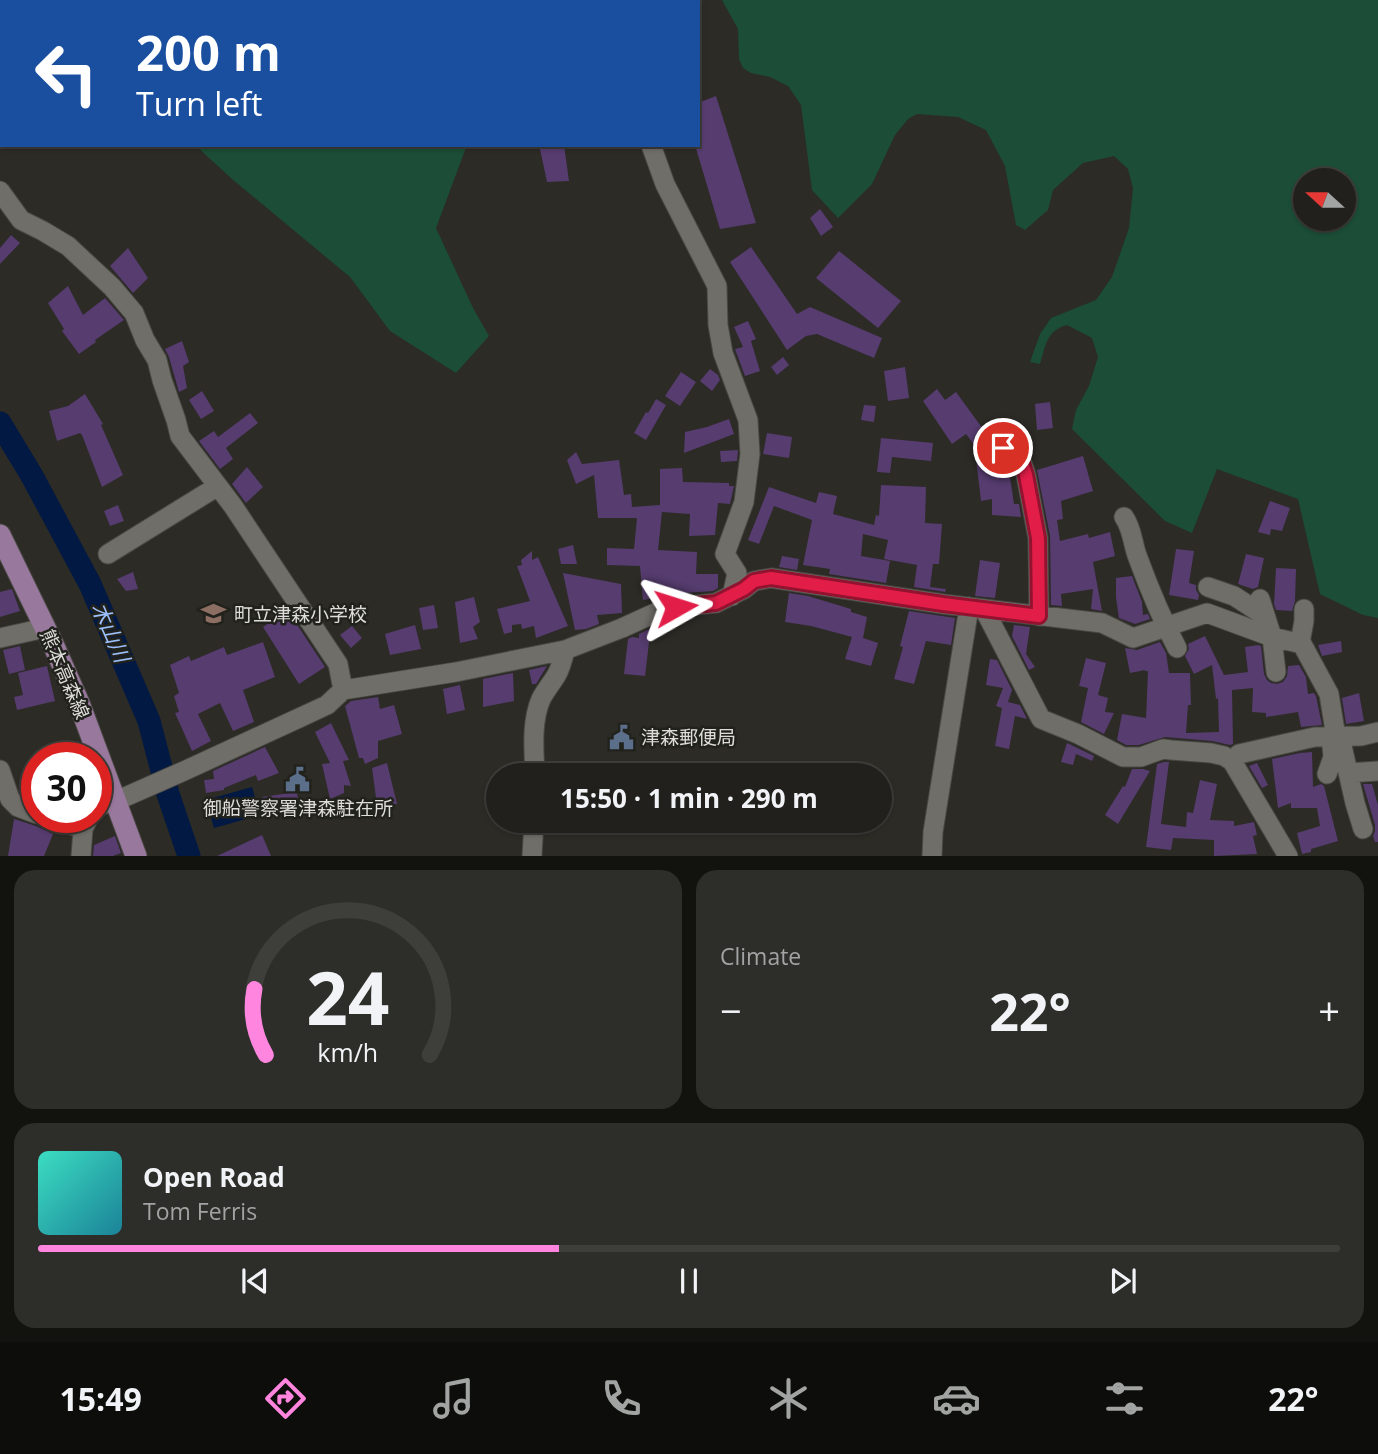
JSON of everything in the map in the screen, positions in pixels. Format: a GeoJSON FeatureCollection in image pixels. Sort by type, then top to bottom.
{"type":"FeatureCollection","features":[{"type":"Feature","properties":{"kind":"main road","name":"熊本高森線"},"geometry":{"type":"LineString","coordinates":[[0,535],[79,703],[92,742]]}},
{"type":"Feature","properties":{"kind":"main road","name":"熊本高森線"},"geometry":{"type":"LineString","coordinates":[[112,801],[136,856]]}},
{"type":"Feature","properties":{"kind":"street"},"geometry":{"type":"LineString","coordinates":[[652,147],[665,184],[717,286],[718,325],[723,353],[748,420],[750,454],[744,502],[725,554],[737,573],[732,596]]}},
{"type":"Feature","properties":{"kind":"street"},"geometry":{"type":"LineString","coordinates":[[0,191],[21,220],[68,246],[134,313],[157,360],[180,436],[233,506],[338,664],[343,690]]}},
{"type":"Feature","properties":{"kind":"street"},"geometry":{"type":"LineString","coordinates":[[1003,448],[1020,457],[1026,475],[1038,538],[1039,616]]}},
{"type":"Feature","properties":{"kind":"street"},"geometry":{"type":"LineString","coordinates":[[108,554],[218,486]]}},
{"type":"Feature","properties":{"kind":"street"},"geometry":{"type":"LineString","coordinates":[[1124,517],[1130,526],[1137,555],[1166,627],[1177,648]]}},
{"type":"Feature","properties":{"kind":"street"},"geometry":{"type":"LineString","coordinates":[[112,801],[327,705],[343,690],[456,672],[565,650],[655,613],[676,607],[716,603],[754,581],[771,578],[976,608],[1102,623],[1133,638],[1207,613],[1272,637],[1300,643],[1328,694],[1336,737],[1363,829]]}},
{"type":"Feature","properties":{"kind":"street"},"geometry":{"type":"LineString","coordinates":[[1208,587],[1263,608],[1272,637],[1276,672]]}},
{"type":"Feature","properties":{"kind":"street"},"geometry":{"type":"LineString","coordinates":[[976,608],[1041,719],[1123,757],[1141,757],[1163,750],[1224,756],[1233,761],[1288,856]]}},
{"type":"Feature","properties":{"kind":"street"},"geometry":{"type":"LineString","coordinates":[[932,856],[933,832],[976,608]]}},
{"type":"Feature","properties":{"kind":"street"},"geometry":{"type":"LineString","coordinates":[[1300,643],[1304,609]]}},
{"type":"Feature","properties":{"kind":"street"},"geometry":{"type":"LineString","coordinates":[[0,638],[45,628]]}},
{"type":"Feature","properties":{"kind":"street"},"geometry":{"type":"LineString","coordinates":[[535,763],[537,710],[562,663],[565,650]]}},
{"type":"Feature","properties":{"kind":"street"},"geometry":{"type":"LineString","coordinates":[[1233,761],[1239,754],[1315,737],[1361,736],[1378,732]]}},
{"type":"Feature","properties":{"kind":"street"},"geometry":{"type":"LineString","coordinates":[[1327,774],[1336,737]]}},
{"type":"Feature","properties":{"kind":"street"},"geometry":{"type":"LineString","coordinates":[[0,770],[10,799],[21,808]]}},
{"type":"Feature","properties":{"kind":"street"},"geometry":{"type":"LineString","coordinates":[[1348,773],[1378,771]]}},
{"type":"Feature","properties":{"kind":"street"},"geometry":{"type":"LineString","coordinates":[[81,856],[84,833]]}},
{"type":"Feature","properties":{"kind":"street"},"geometry":{"type":"LineString","coordinates":[[532,856],[533,833]]}},
{"type":"Feature","properties":{"kind":"green space"},"geometry":{"type":"Polygon","coordinates":[[[722,0],[1378,0],[1378,618],[1363,615],[1320,594],[1298,499],[1217,469],[1192,533],[1165,521],[1072,429],[1076,410],[1089,386],[1098,357],[1092,338],[1067,325],[1051,335],[1040,364],[1030,362],[1040,334],[1051,318],[1096,300],[1112,277],[1129,228],[1133,188],[1128,169],[1114,156],[1083,163],[1053,190],[1048,210],[1025,230],[1016,225],[1005,166],[986,130],[958,117],[917,114],[908,119],[895,135],[872,184],[838,218],[812,190],[801,105],[788,86],[770,77],[751,73],[743,68],[739,59],[738,29],[722,0]]]}},
{"type":"Feature","properties":{"kind":"green space"},"geometry":{"type":"Polygon","coordinates":[[[197,147],[466,147],[436,228],[489,336],[456,373],[390,331],[350,277],[197,147]]]}},
{"type":"Feature","properties":{"kind":"water"},"geometry":{"type":"Polygon","coordinates":[[[252,787],[260,815],[214,828],[206,800],[252,787]]]}},
{"type":"Feature","properties":{"kind":"building"},"geometry":{"type":"Polygon","coordinates":[[[716,96],[756,223],[720,229],[696,147],[700,147],[700,102],[716,96]]]}},
{"type":"Feature","properties":{"kind":"building"},"geometry":{"type":"Polygon","coordinates":[[[564,147],[569,181],[547,182],[540,149],[564,147]]]}},
{"type":"Feature","properties":{"kind":"building"},"geometry":{"type":"Polygon","coordinates":[[[820,209],[833,227],[821,236],[810,218],[820,209]]]}},
{"type":"Feature","properties":{"kind":"building"},"geometry":{"type":"Polygon","coordinates":[[[11,235],[20,243],[0,264],[0,248],[11,235]]]}},
{"type":"Feature","properties":{"kind":"building"},"geometry":{"type":"Polygon","coordinates":[[[751,247],[797,314],[810,307],[882,338],[874,358],[817,334],[806,336],[787,350],[730,262],[751,247]]]}},
{"type":"Feature","properties":{"kind":"building"},"geometry":{"type":"Polygon","coordinates":[[[128,248],[148,278],[133,293],[110,266],[128,248]]]}},
{"type":"Feature","properties":{"kind":"building"},"geometry":{"type":"Polygon","coordinates":[[[839,251],[901,301],[878,328],[816,278],[839,251]]]}},
{"type":"Feature","properties":{"kind":"building"},"geometry":{"type":"Polygon","coordinates":[[[68,286],[83,315],[105,298],[124,320],[79,354],[62,331],[64,329],[48,303],[68,286]]]}},
{"type":"Feature","properties":{"kind":"building"},"geometry":{"type":"Polygon","coordinates":[[[748,321],[756,339],[751,341],[760,371],[745,376],[735,349],[743,347],[734,327],[748,321]]]}},
{"type":"Feature","properties":{"kind":"building"},"geometry":{"type":"Polygon","coordinates":[[[182,341],[189,362],[183,366],[187,388],[179,392],[165,349],[182,341]]]}},
{"type":"Feature","properties":{"kind":"building"},"geometry":{"type":"Polygon","coordinates":[[[783,357],[789,365],[777,375],[771,367],[783,357]]]}},
{"type":"Feature","properties":{"kind":"building"},"geometry":{"type":"Polygon","coordinates":[[[905,367],[909,398],[888,401],[884,371],[905,367]]]}},
{"type":"Feature","properties":{"kind":"building"},"geometry":{"type":"Polygon","coordinates":[[[710,369],[720,380],[712,391],[700,381],[710,369]]]}},
{"type":"Feature","properties":{"kind":"building"},"geometry":{"type":"Polygon","coordinates":[[[681,372],[696,382],[680,406],[665,396],[681,372]]]}},
{"type":"Feature","properties":{"kind":"building"},"geometry":{"type":"Polygon","coordinates":[[[937,389],[945,400],[956,392],[991,440],[978,450],[966,434],[952,444],[923,401],[937,389]]]}},
{"type":"Feature","properties":{"kind":"building"},"geometry":{"type":"Polygon","coordinates":[[[202,391],[214,411],[201,419],[189,400],[202,391]]]}},
{"type":"Feature","properties":{"kind":"building"},"geometry":{"type":"Polygon","coordinates":[[[85,394],[103,424],[101,425],[123,475],[102,487],[82,435],[80,433],[57,441],[49,411],[68,406],[85,394]]]}},
{"type":"Feature","properties":{"kind":"building"},"geometry":{"type":"Polygon","coordinates":[[[656,399],[666,405],[646,440],[634,433],[656,399]]]}},
{"type":"Feature","properties":{"kind":"building"},"geometry":{"type":"Polygon","coordinates":[[[1050,402],[1053,428],[1037,430],[1035,404],[1050,402]]]}},
{"type":"Feature","properties":{"kind":"building"},"geometry":{"type":"Polygon","coordinates":[[[864,405],[876,406],[874,422],[861,420],[864,405]]]}},
{"type":"Feature","properties":{"kind":"building"},"geometry":{"type":"Polygon","coordinates":[[[250,413],[258,423],[226,448],[233,459],[220,469],[199,441],[214,431],[218,437],[250,413]]]}},
{"type":"Feature","properties":{"kind":"building"},"geometry":{"type":"Polygon","coordinates":[[[729,419],[734,434],[684,453],[685,432],[729,419]]]}},
{"type":"Feature","properties":{"kind":"building"},"geometry":{"type":"Polygon","coordinates":[[[767,433],[792,437],[789,458],[763,454],[767,433]]]}},
{"type":"Feature","properties":{"kind":"building"},"geometry":{"type":"Polygon","coordinates":[[[881,438],[933,443],[931,461],[892,457],[890,473],[877,472],[881,438]]]}},
{"type":"Feature","properties":{"kind":"building"},"geometry":{"type":"Polygon","coordinates":[[[738,450],[737,461],[721,462],[720,451],[738,450]]]}},
{"type":"Feature","properties":{"kind":"building"},"geometry":{"type":"Polygon","coordinates":[[[576,452],[582,464],[619,460],[624,495],[631,494],[632,507],[660,505],[660,469],[682,468],[683,482],[729,483],[729,486],[734,486],[730,504],[718,503],[715,535],[689,536],[690,514],[662,512],[658,550],[697,552],[696,574],[718,574],[718,588],[713,591],[670,594],[643,600],[640,566],[607,565],[607,548],[634,549],[637,518],[598,518],[594,475],[576,484],[567,460],[576,452]]]}},
{"type":"Feature","properties":{"kind":"building"},"geometry":{"type":"Polygon","coordinates":[[[994,456],[1008,464],[1014,504],[1019,504],[1021,517],[992,515],[992,499],[981,501],[976,459],[994,456]]]}},
{"type":"Feature","properties":{"kind":"building"},"geometry":{"type":"Polygon","coordinates":[[[1083,456],[1093,491],[1061,501],[1063,519],[1057,520],[1060,541],[1088,534],[1089,538],[1110,532],[1115,556],[1093,562],[1102,611],[1091,609],[1093,589],[1061,594],[1062,606],[1051,605],[1050,536],[1037,470],[1083,456]]]}},
{"type":"Feature","properties":{"kind":"building"},"geometry":{"type":"Polygon","coordinates":[[[247,467],[263,487],[246,503],[232,484],[247,467]]]}},
{"type":"Feature","properties":{"kind":"building"},"geometry":{"type":"Polygon","coordinates":[[[881,485],[926,487],[925,523],[942,524],[939,564],[933,564],[930,587],[946,589],[945,592],[914,587],[917,565],[884,559],[888,540],[863,534],[861,556],[890,561],[886,583],[829,574],[830,569],[803,565],[812,520],[774,506],[759,544],[748,540],[769,487],[816,503],[819,492],[837,496],[833,514],[874,525],[876,515],[879,516],[881,485]]]}},
{"type":"Feature","properties":{"kind":"building"},"geometry":{"type":"Polygon","coordinates":[[[1270,501],[1290,508],[1282,531],[1271,529],[1270,535],[1258,532],[1270,501]]]}},
{"type":"Feature","properties":{"kind":"building"},"geometry":{"type":"Polygon","coordinates":[[[118,505],[124,521],[110,526],[104,511],[118,505]]]}},
{"type":"Feature","properties":{"kind":"building"},"geometry":{"type":"Polygon","coordinates":[[[573,545],[577,564],[561,564],[558,549],[573,545]]]}},
{"type":"Feature","properties":{"kind":"building"},"geometry":{"type":"Polygon","coordinates":[[[1176,549],[1194,551],[1189,583],[1196,585],[1198,600],[1169,595],[1176,549]]]}},
{"type":"Feature","properties":{"kind":"building"},"geometry":{"type":"Polygon","coordinates":[[[532,551],[532,560],[538,557],[568,626],[536,638],[534,626],[522,629],[521,624],[512,625],[512,632],[504,634],[497,609],[530,601],[517,566],[522,565],[521,560],[532,551]]]}},
{"type":"Feature","properties":{"kind":"building"},"geometry":{"type":"Polygon","coordinates":[[[1246,554],[1264,558],[1258,587],[1253,589],[1238,584],[1246,554]]]}},
{"type":"Feature","properties":{"kind":"building"},"geometry":{"type":"Polygon","coordinates":[[[782,556],[799,559],[797,570],[779,567],[782,556]]]}},
{"type":"Feature","properties":{"kind":"building"},"geometry":{"type":"Polygon","coordinates":[[[980,560],[1000,563],[995,598],[975,596],[980,560]]]}},
{"type":"Feature","properties":{"kind":"building"},"geometry":{"type":"Polygon","coordinates":[[[1276,568],[1296,569],[1292,611],[1276,610],[1276,568]]]}},
{"type":"Feature","properties":{"kind":"building"},"geometry":{"type":"Polygon","coordinates":[[[133,572],[138,589],[126,591],[117,579],[133,572]]]}},
{"type":"Feature","properties":{"kind":"building"},"geometry":{"type":"Polygon","coordinates":[[[563,573],[621,584],[622,613],[597,615],[599,624],[575,630],[563,573]]]}},
{"type":"Feature","properties":{"kind":"building"},"geometry":{"type":"Polygon","coordinates":[[[1132,576],[1142,602],[1143,615],[1148,614],[1150,619],[1135,624],[1119,618],[1116,598],[1116,578],[1132,576]]]}},
{"type":"Feature","properties":{"kind":"building"},"geometry":{"type":"Polygon","coordinates":[[[12,589],[20,611],[0,617],[0,592],[12,589]]]}},
{"type":"Feature","properties":{"kind":"building"},"geometry":{"type":"Polygon","coordinates":[[[789,593],[851,609],[851,612],[867,617],[863,638],[878,643],[871,666],[845,659],[852,637],[785,622],[789,593]]]}},
{"type":"Feature","properties":{"kind":"building"},"geometry":{"type":"Polygon","coordinates":[[[474,597],[480,622],[473,627],[478,639],[460,643],[455,602],[474,597]]]}},
{"type":"Feature","properties":{"kind":"building"},"geometry":{"type":"Polygon","coordinates":[[[434,605],[438,628],[423,630],[419,608],[434,605]]]}},
{"type":"Feature","properties":{"kind":"building"},"geometry":{"type":"Polygon","coordinates":[[[288,611],[325,667],[299,684],[263,627],[288,611]]]}},
{"type":"Feature","properties":{"kind":"building"},"geometry":{"type":"Polygon","coordinates":[[[909,611],[955,618],[951,645],[926,641],[914,684],[894,679],[909,611]]]}},
{"type":"Feature","properties":{"kind":"building"},"geometry":{"type":"Polygon","coordinates":[[[415,625],[421,649],[390,655],[385,634],[415,625]]]}},
{"type":"Feature","properties":{"kind":"building"},"geometry":{"type":"Polygon","coordinates":[[[658,625],[658,635],[650,634],[645,676],[624,674],[628,639],[639,638],[639,634],[658,625]]]}},
{"type":"Feature","properties":{"kind":"building"},"geometry":{"type":"Polygon","coordinates":[[[1014,625],[1030,627],[1026,654],[1035,667],[1029,670],[1012,636],[1014,625]]]}},
{"type":"Feature","properties":{"kind":"building"},"geometry":{"type":"Polygon","coordinates":[[[352,626],[362,638],[351,648],[340,635],[352,626]]]}},
{"type":"Feature","properties":{"kind":"building"},"geometry":{"type":"Polygon","coordinates":[[[1205,636],[1224,675],[1248,672],[1245,647],[1258,645],[1261,646],[1264,674],[1271,683],[1283,682],[1288,666],[1299,665],[1306,677],[1308,694],[1314,693],[1316,696],[1322,725],[1301,727],[1298,712],[1266,717],[1266,713],[1252,712],[1253,688],[1232,690],[1233,744],[1165,737],[1139,745],[1126,745],[1117,740],[1122,714],[1146,718],[1148,671],[1130,673],[1125,648],[1137,650],[1160,642],[1166,653],[1169,673],[1190,673],[1191,705],[1188,705],[1186,733],[1219,732],[1218,698],[1216,699],[1212,665],[1194,674],[1185,656],[1189,649],[1188,644],[1205,636]]]}},
{"type":"Feature","properties":{"kind":"building"},"geometry":{"type":"Polygon","coordinates":[[[1341,641],[1342,652],[1322,656],[1318,645],[1341,641]]]}},
{"type":"Feature","properties":{"kind":"building"},"geometry":{"type":"Polygon","coordinates":[[[263,642],[275,677],[243,690],[254,722],[233,731],[220,703],[198,714],[211,741],[192,751],[175,713],[179,712],[174,696],[179,693],[170,665],[189,656],[191,661],[224,647],[227,655],[263,642]]]}},
{"type":"Feature","properties":{"kind":"building"},"geometry":{"type":"Polygon","coordinates":[[[20,646],[25,670],[9,674],[3,650],[20,646]]]}},
{"type":"Feature","properties":{"kind":"building"},"geometry":{"type":"Polygon","coordinates":[[[1086,658],[1106,663],[1098,695],[1108,698],[1105,712],[1114,713],[1104,734],[1081,722],[1088,688],[1079,686],[1086,658]]]}},
{"type":"Feature","properties":{"kind":"building"},"geometry":{"type":"Polygon","coordinates":[[[990,659],[997,660],[1012,690],[1008,702],[1020,705],[1027,719],[1015,716],[1009,749],[995,746],[1002,708],[996,706],[1003,688],[986,685],[990,659]]]}},
{"type":"Feature","properties":{"kind":"building"},"geometry":{"type":"Polygon","coordinates":[[[47,666],[55,701],[17,710],[14,697],[23,695],[18,673],[47,666]]]}},
{"type":"Feature","properties":{"kind":"building"},"geometry":{"type":"Polygon","coordinates":[[[547,666],[536,684],[532,684],[529,670],[547,666]]]}},
{"type":"Feature","properties":{"kind":"building"},"geometry":{"type":"Polygon","coordinates":[[[513,673],[514,701],[483,707],[483,679],[513,673]]]}},
{"type":"Feature","properties":{"kind":"building"},"geometry":{"type":"Polygon","coordinates":[[[460,685],[465,710],[447,714],[443,689],[460,685]]]}},
{"type":"Feature","properties":{"kind":"building"},"geometry":{"type":"Polygon","coordinates":[[[1359,693],[1364,721],[1346,724],[1342,698],[1359,693]]]}},
{"type":"Feature","properties":{"kind":"building"},"geometry":{"type":"Polygon","coordinates":[[[378,697],[380,709],[394,705],[402,734],[378,741],[378,758],[365,764],[363,758],[359,758],[345,706],[351,701],[378,697]]]}},
{"type":"Feature","properties":{"kind":"building"},"geometry":{"type":"Polygon","coordinates":[[[331,723],[349,760],[343,761],[351,786],[344,785],[344,793],[330,799],[322,764],[330,763],[315,732],[331,723]]]}},
{"type":"Feature","properties":{"kind":"building"},"geometry":{"type":"Polygon","coordinates":[[[1067,743],[1094,756],[1092,761],[1076,754],[1073,765],[1061,762],[1067,743]]]}},
{"type":"Feature","properties":{"kind":"building"},"geometry":{"type":"Polygon","coordinates":[[[265,747],[279,773],[258,781],[256,775],[224,790],[206,793],[204,780],[214,779],[213,771],[265,747]]]}},
{"type":"Feature","properties":{"kind":"building"},"geometry":{"type":"Polygon","coordinates":[[[1312,752],[1313,787],[1321,784],[1324,786],[1338,841],[1302,854],[1297,833],[1320,826],[1317,808],[1291,808],[1291,803],[1278,808],[1272,759],[1312,752]]]}},
{"type":"Feature","properties":{"kind":"building"},"geometry":{"type":"Polygon","coordinates":[[[1169,762],[1161,824],[1186,827],[1187,812],[1193,813],[1200,780],[1217,784],[1210,820],[1234,821],[1234,826],[1254,822],[1257,835],[1253,836],[1257,854],[1214,856],[1214,840],[1173,838],[1171,850],[1146,847],[1157,764],[1169,762]]]}},
{"type":"Feature","properties":{"kind":"building"},"geometry":{"type":"Polygon","coordinates":[[[387,763],[397,804],[377,805],[372,768],[387,763]]]}},
{"type":"Feature","properties":{"kind":"building"},"geometry":{"type":"Polygon","coordinates":[[[1257,763],[1268,785],[1262,788],[1249,766],[1257,763]]]}},
{"type":"Feature","properties":{"kind":"building"},"geometry":{"type":"Polygon","coordinates":[[[1132,769],[1150,771],[1118,824],[1105,815],[1123,786],[1125,787],[1132,769]]]}},
{"type":"Feature","properties":{"kind":"building"},"geometry":{"type":"Polygon","coordinates":[[[1363,784],[1372,784],[1378,805],[1378,842],[1375,842],[1373,836],[1375,825],[1363,784]]]}},
{"type":"Feature","properties":{"kind":"building"},"geometry":{"type":"Polygon","coordinates":[[[297,792],[299,809],[268,814],[262,797],[297,792]]]}},
{"type":"Feature","properties":{"kind":"building"},"geometry":{"type":"Polygon","coordinates":[[[14,819],[21,821],[21,833],[53,834],[44,856],[8,856],[14,819]]]}},
{"type":"Feature","properties":{"kind":"building"},"geometry":{"type":"Polygon","coordinates":[[[262,835],[271,856],[217,856],[262,835]]]}},
{"type":"Feature","properties":{"kind":"building"},"geometry":{"type":"Polygon","coordinates":[[[115,836],[121,853],[113,856],[93,856],[94,845],[115,836]]]}},
{"type":"Feature","properties":{"kind":"waterway","name":"木山川"},"geometry":{"type":"LineString","coordinates":[[0,423],[90,584],[149,721],[168,794],[189,856]]}},
{"type":"Feature","properties":{"kind":"place","name":"町立津森小学校"},"geometry":{"type":"Point","coordinates":[214,614]}},
{"type":"Feature","properties":{"kind":"place","name":"津森郵便局"},"geometry":{"type":"Point","coordinates":[621,737]}},
{"type":"Feature","properties":{"kind":"place","name":"御船警察署津森駐在所"},"geometry":{"type":"Point","coordinates":[298,780]}},
{"type":"Feature","properties":{"kind":"route"},"geometry":{"type":"LineString","coordinates":[[676,607],[716,603],[758,579],[771,578],[1039,616],[1038,538],[1026,475],[1020,457],[1003,448]]}}]}
